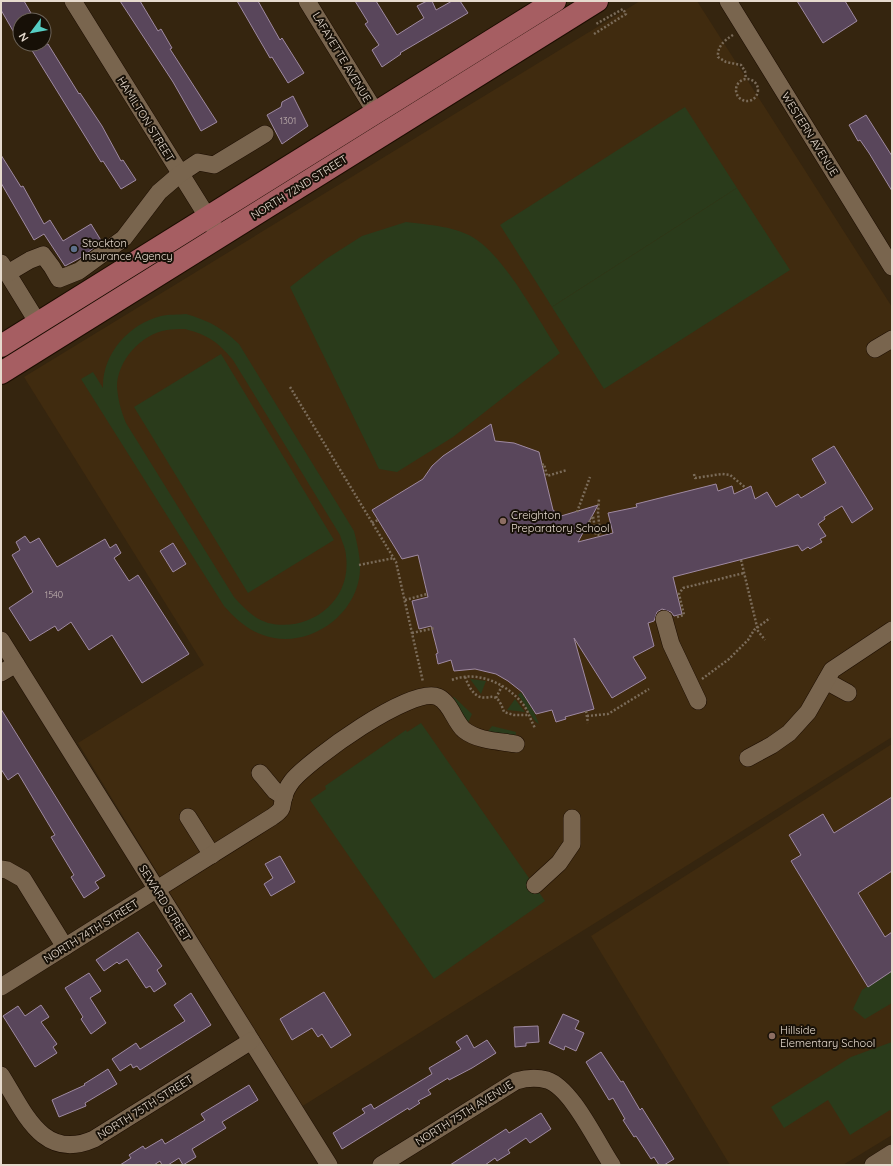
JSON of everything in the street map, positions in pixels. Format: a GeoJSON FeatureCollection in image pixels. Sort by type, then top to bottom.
{"type":"FeatureCollection","features":[{"type":"Feature","properties":{"kind":"main road","name":"NORTH 72ND STREET"},"geometry":{"type":"LineString","coordinates":[[1,373],[597,1]]}},
{"type":"Feature","properties":{"kind":"main road","name":"NORTH 72ND STREET"},"geometry":{"type":"LineString","coordinates":[[1,346],[376,113],[549,3]]}},
{"type":"Feature","properties":{"kind":"street","name":"HAMILTON STREET"},"geometry":{"type":"LineString","coordinates":[[73,1],[220,237]]}},
{"type":"Feature","properties":{"kind":"street","name":"LAFAYETTE AVENUE"},"geometry":{"type":"LineString","coordinates":[[307,1],[376,113]]}},
{"type":"Feature","properties":{"kind":"street","name":"WESTERN AVENUE"},"geometry":{"type":"LineString","coordinates":[[728,1],[892,267]]}},
{"type":"Feature","properties":{"kind":"street"},"geometry":{"type":"LineString","coordinates":[[549,3],[559,24]]}},
{"type":"Feature","properties":{"kind":"street"},"geometry":{"type":"LineString","coordinates":[[38,323],[4,268],[43,255],[59,279],[79,270],[124,238],[159,192],[180,174],[198,162],[214,165],[265,134]]}},
{"type":"Feature","properties":{"kind":"street"},"geometry":{"type":"LineString","coordinates":[[875,349],[892,339]]}},
{"type":"Feature","properties":{"kind":"street"},"geometry":{"type":"LineString","coordinates":[[664,622],[671,644],[700,693]]}},
{"type":"Feature","properties":{"kind":"street"},"geometry":{"type":"LineString","coordinates":[[748,758],[789,733],[808,712],[832,670],[892,630]]}},
{"type":"Feature","properties":{"kind":"street","name":"SEWARD STREET"},"geometry":{"type":"LineString","coordinates":[[1,640],[329,1165]]}},
{"type":"Feature","properties":{"kind":"street"},"geometry":{"type":"LineString","coordinates":[[1,673],[16,664]]}},
{"type":"Feature","properties":{"kind":"street"},"geometry":{"type":"LineString","coordinates":[[826,681],[848,693]]}},
{"type":"Feature","properties":{"kind":"street"},"geometry":{"type":"LineString","coordinates":[[282,803],[292,781],[333,746],[374,718],[414,698],[426,695],[438,697],[447,705],[464,729],[480,738],[516,744]]}},
{"type":"Feature","properties":{"kind":"street"},"geometry":{"type":"LineString","coordinates":[[260,773],[275,791],[282,803]]}},
{"type":"Feature","properties":{"kind":"street","name":"NORTH 74TH STREET"},"geometry":{"type":"LineString","coordinates":[[1,987],[212,855],[282,803]]}},
{"type":"Feature","properties":{"kind":"street"},"geometry":{"type":"LineString","coordinates":[[188,817],[212,855]]}},
{"type":"Feature","properties":{"kind":"street"},"geometry":{"type":"LineString","coordinates":[[535,885],[559,863],[571,848],[572,818]]}},
{"type":"Feature","properties":{"kind":"street"},"geometry":{"type":"LineString","coordinates":[[1,869],[7,870],[23,879],[65,947]]}},
{"type":"Feature","properties":{"kind":"street","name":"NORTH 75TH STREET"},"geometry":{"type":"LineString","coordinates":[[1,1075],[36,1130],[45,1138],[61,1145],[72,1146],[84,1143],[251,1041]]}},
{"type":"Feature","properties":{"kind":"street","name":"NORTH 75TH AVENUE"},"geometry":{"type":"LineString","coordinates":[[381,1165],[516,1081],[534,1078],[547,1080],[559,1086],[570,1098],[612,1165]]}},
{"type":"Feature","properties":{"kind":"street"},"geometry":{"type":"LineString","coordinates":[[873,1165],[892,1153]]}},
{"type":"Feature","properties":{"kind":"path"},"geometry":{"type":"LineString","coordinates":[[594,34],[626,14],[623,9],[595,24]]}},
{"type":"Feature","properties":{"kind":"path"},"geometry":{"type":"LineString","coordinates":[[733,35],[720,46],[718,57],[726,62],[741,65],[745,71],[746,79]]}},
{"type":"Feature","properties":{"kind":"path"},"geometry":{"type":"LineString","coordinates":[[746,79],[756,84],[758,91],[755,97],[749,101],[742,100],[737,96],[736,88],[739,82],[746,79]]}},
{"type":"Feature","properties":{"kind":"path"},"geometry":{"type":"LineString","coordinates":[[756,84],[761,80]]}},
{"type":"Feature","properties":{"kind":"path"},"geometry":{"type":"LineString","coordinates":[[290,387],[394,558],[425,689]]}},
{"type":"Feature","properties":{"kind":"path"},"geometry":{"type":"LineString","coordinates":[[542,465],[544,464],[547,476],[567,470]]}},
{"type":"Feature","properties":{"kind":"path"},"geometry":{"type":"LineString","coordinates":[[694,474],[695,478],[718,473],[730,476],[746,488]]}},
{"type":"Feature","properties":{"kind":"path"},"geometry":{"type":"LineString","coordinates":[[577,512],[590,477]]}},
{"type":"Feature","properties":{"kind":"path"},"geometry":{"type":"LineString","coordinates":[[585,529],[593,516],[596,535],[600,535],[598,512],[599,499]]}},
{"type":"Feature","properties":{"kind":"path"},"geometry":{"type":"LineString","coordinates":[[372,523],[378,520]]}},
{"type":"Feature","properties":{"kind":"path"},"geometry":{"type":"LineString","coordinates":[[359,565],[394,558]]}},
{"type":"Feature","properties":{"kind":"path"},"geometry":{"type":"LineString","coordinates":[[741,560],[757,627],[765,640]]}},
{"type":"Feature","properties":{"kind":"path"},"geometry":{"type":"LineString","coordinates":[[664,622],[674,623],[675,618],[684,615],[679,594],[683,588],[744,573]]}},
{"type":"Feature","properties":{"kind":"path"},"geometry":{"type":"LineString","coordinates":[[405,600],[414,599],[427,594]]}},
{"type":"Feature","properties":{"kind":"path"},"geometry":{"type":"LineString","coordinates":[[700,693],[702,679],[729,659],[748,640],[757,627],[770,618]]}},
{"type":"Feature","properties":{"kind":"path"},"geometry":{"type":"LineString","coordinates":[[412,633],[436,628]]}},
{"type":"Feature","properties":{"kind":"path"},"geometry":{"type":"LineString","coordinates":[[465,677],[471,689],[478,696],[491,696],[496,698],[500,702],[504,712],[529,715]]}},
{"type":"Feature","properties":{"kind":"path"},"geometry":{"type":"LineString","coordinates":[[452,680],[465,677],[480,677],[502,686],[516,696],[529,715],[535,728]]}},
{"type":"Feature","properties":{"kind":"path"},"geometry":{"type":"LineString","coordinates":[[496,698],[502,686]]}},
{"type":"Feature","properties":{"kind":"path"},"geometry":{"type":"LineString","coordinates":[[587,716],[608,714],[649,689]]}},
{"type":"Feature","properties":{"kind":"path"},"geometry":{"type":"LineString","coordinates":[[586,711],[588,723]]}},
{"type":"Feature","properties":{"kind":"shaded area","name":"Creighton Preparatory School"},"geometry":{"type":"Polygon","coordinates":[[[640,1],[697,1],[892,307],[892,737],[301,1107],[78,743],[204,665],[24,377],[640,1]]]}},
{"type":"Feature","properties":{"kind":"shaded area","name":"Hillside Elementary School"},"geometry":{"type":"Polygon","coordinates":[[[892,744],[892,1135],[843,1165],[730,1165],[591,936],[892,744]]]}},
{"type":"Feature","properties":{"kind":"green space"},"geometry":{"type":"Polygon","coordinates":[[[685,107],[737,188],[552,307],[500,225],[685,107]]]}},
{"type":"Feature","properties":{"kind":"green space"},"geometry":{"type":"Polygon","coordinates":[[[737,188],[790,270],[604,389],[552,307],[737,188]]]}},
{"type":"Feature","properties":{"kind":"green space"},"geometry":{"type":"Polygon","coordinates":[[[406,222],[452,229],[469,235],[477,240],[500,262],[522,292],[560,353],[453,437],[397,472],[379,469],[290,287],[326,259],[362,236],[406,222]]]}},
{"type":"Feature","properties":{"kind":"green space"},"geometry":{"type":"Polygon","coordinates":[[[186,314],[214,325],[239,344],[354,531],[360,567],[359,579],[354,594],[346,608],[336,619],[309,635],[278,639],[263,635],[251,630],[224,606],[81,379],[93,372],[103,388],[104,375],[112,352],[128,333],[149,320],[164,315],[186,314]],[[185,329],[167,330],[148,337],[132,350],[126,359],[118,377],[117,387],[120,405],[126,423],[234,597],[250,613],[268,623],[284,625],[299,623],[313,618],[325,610],[335,600],[342,587],[346,572],[346,556],[345,548],[340,535],[233,360],[212,340],[185,329]]]}},
{"type":"Feature","properties":{"kind":"green space"},"geometry":{"type":"Polygon","coordinates":[[[221,354],[334,540],[248,593],[134,407],[221,354]]]}},
{"type":"Feature","properties":{"kind":"green space"},"geometry":{"type":"Polygon","coordinates":[[[470,679],[486,681],[481,694],[470,679]]]}},
{"type":"Feature","properties":{"kind":"green space"},"geometry":{"type":"Polygon","coordinates":[[[521,692],[534,712],[539,724],[536,722],[518,695],[521,692]]]}},
{"type":"Feature","properties":{"kind":"green space"},"geometry":{"type":"Polygon","coordinates":[[[454,697],[472,714],[468,723],[450,699],[454,697]]]}},
{"type":"Feature","properties":{"kind":"green space"},"geometry":{"type":"Polygon","coordinates":[[[515,699],[525,712],[507,710],[515,699]]]}},
{"type":"Feature","properties":{"kind":"green space"},"geometry":{"type":"Polygon","coordinates":[[[421,723],[545,901],[434,979],[310,800],[326,789],[325,786],[406,730],[407,732],[421,723]]]}},
{"type":"Feature","properties":{"kind":"green space"},"geometry":{"type":"Polygon","coordinates":[[[492,726],[516,732],[515,738],[486,734],[492,726]]]}},
{"type":"Feature","properties":{"kind":"green space"},"geometry":{"type":"Polygon","coordinates":[[[892,971],[892,1003],[865,1019],[853,1009],[862,990],[892,971]]]}},
{"type":"Feature","properties":{"kind":"green space"},"geometry":{"type":"Polygon","coordinates":[[[892,1042],[892,1112],[890,1110],[850,1135],[828,1100],[784,1128],[771,1107],[851,1057],[892,1042]]]}},
{"type":"Feature","properties":{"kind":"building"},"geometry":{"type":"Polygon","coordinates":[[[1,1],[24,1],[30,12],[12,12],[12,29],[1,10],[1,1]]]}},
{"type":"Feature","properties":{"kind":"building"},"geometry":{"type":"Polygon","coordinates":[[[120,1],[140,1],[158,31],[161,29],[172,48],[170,49],[217,122],[201,131],[173,82],[120,1]]]}},
{"type":"Feature","properties":{"kind":"building"},"geometry":{"type":"Polygon","coordinates":[[[237,1],[258,1],[280,40],[282,38],[304,73],[288,83],[272,57],[270,58],[237,1]]]}},
{"type":"Feature","properties":{"kind":"building"},"geometry":{"type":"Polygon","coordinates":[[[355,1],[376,1],[397,35],[424,18],[417,6],[427,1],[432,1],[436,10],[452,1],[460,1],[468,13],[400,53],[401,54],[382,67],[372,50],[379,45],[365,24],[368,22],[355,1]]]}},
{"type":"Feature","properties":{"kind":"building"},"geometry":{"type":"Polygon","coordinates":[[[797,1],[845,1],[857,21],[823,43],[797,1]]]}},
{"type":"Feature","properties":{"kind":"building"},"geometry":{"type":"Polygon","coordinates":[[[52,50],[79,94],[80,93],[102,126],[121,161],[123,160],[136,180],[121,189],[103,161],[101,162],[33,52],[52,52],[52,50]]]}},
{"type":"Feature","properties":{"kind":"building"},"geometry":{"type":"Polygon","coordinates":[[[293,96],[308,126],[282,144],[267,115],[281,107],[282,102],[293,96]]]}},
{"type":"Feature","properties":{"kind":"building"},"geometry":{"type":"Polygon","coordinates":[[[866,115],[892,156],[892,191],[869,153],[860,140],[858,141],[849,125],[866,115]]]}},
{"type":"Feature","properties":{"kind":"building"},"geometry":{"type":"Polygon","coordinates":[[[1,155],[21,187],[23,186],[44,224],[50,220],[63,241],[91,224],[102,242],[80,258],[65,266],[44,234],[34,240],[1,183],[1,155]]]}},
{"type":"Feature","properties":{"kind":"building","name":"Creighton Preparatory School"},"geometry":{"type":"Polygon","coordinates":[[[491,424],[495,441],[514,443],[539,452],[553,510],[561,516],[598,505],[578,542],[613,533],[608,513],[637,507],[636,504],[716,484],[718,491],[732,486],[734,494],[751,486],[755,499],[767,492],[776,507],[798,494],[801,498],[826,483],[812,459],[834,446],[873,509],[852,523],[842,506],[824,517],[825,519],[818,524],[826,536],[820,539],[822,542],[810,549],[808,547],[802,551],[798,545],[673,577],[682,614],[674,616],[671,612],[662,609],[657,612],[654,621],[648,623],[654,646],[633,657],[646,678],[612,698],[574,638],[594,709],[565,717],[566,719],[556,722],[552,710],[536,714],[522,692],[496,674],[475,669],[454,671],[451,660],[438,664],[436,654],[438,653],[431,626],[419,629],[412,601],[428,597],[418,555],[402,559],[372,510],[423,479],[432,466],[443,456],[491,424]]]}},
{"type":"Feature","properties":{"kind":"building"},"geometry":{"type":"Polygon","coordinates":[[[25,536],[30,543],[39,538],[57,567],[105,539],[110,548],[116,544],[121,553],[114,558],[129,581],[138,575],[189,654],[142,683],[112,635],[89,650],[71,622],[58,631],[55,626],[30,641],[9,608],[33,592],[12,555],[20,550],[16,542],[25,536]]]}},
{"type":"Feature","properties":{"kind":"building"},"geometry":{"type":"Polygon","coordinates":[[[173,543],[186,564],[173,572],[160,551],[173,543]]]}},
{"type":"Feature","properties":{"kind":"building"},"geometry":{"type":"Polygon","coordinates":[[[1,709],[105,876],[95,882],[99,888],[84,898],[71,877],[74,875],[51,837],[55,835],[18,773],[8,780],[1,769],[1,709]]]}},
{"type":"Feature","properties":{"kind":"building"},"geometry":{"type":"Polygon","coordinates":[[[892,797],[892,871],[858,893],[885,937],[892,932],[892,971],[868,987],[791,861],[801,855],[789,835],[823,814],[834,833],[892,797]]]}},
{"type":"Feature","properties":{"kind":"building"},"geometry":{"type":"Polygon","coordinates":[[[280,856],[295,882],[271,896],[264,884],[273,878],[265,864],[280,856]]]}},
{"type":"Feature","properties":{"kind":"building"},"geometry":{"type":"Polygon","coordinates":[[[138,932],[162,966],[157,970],[166,984],[154,992],[150,986],[146,988],[127,959],[119,964],[117,962],[104,971],[96,960],[138,932]]]}},
{"type":"Feature","properties":{"kind":"building"},"geometry":{"type":"Polygon","coordinates":[[[89,973],[101,991],[90,998],[106,1023],[91,1034],[81,1019],[83,1017],[65,988],[89,973]]]}},
{"type":"Feature","properties":{"kind":"building"},"geometry":{"type":"Polygon","coordinates":[[[324,992],[351,1035],[331,1048],[322,1034],[318,1037],[312,1028],[292,1040],[280,1019],[324,992]]]}},
{"type":"Feature","properties":{"kind":"building"},"geometry":{"type":"Polygon","coordinates":[[[191,993],[211,1025],[140,1070],[137,1066],[133,1068],[131,1064],[120,1071],[112,1059],[136,1043],[140,1049],[185,1021],[174,1005],[191,993]]]}},
{"type":"Feature","properties":{"kind":"building"},"geometry":{"type":"Polygon","coordinates":[[[41,1005],[49,1017],[41,1022],[57,1044],[53,1047],[57,1053],[35,1067],[3,1016],[18,1006],[25,1016],[41,1005]]]}},
{"type":"Feature","properties":{"kind":"building"},"geometry":{"type":"Polygon","coordinates":[[[563,1014],[579,1021],[575,1029],[584,1033],[576,1051],[565,1046],[564,1050],[549,1043],[563,1014]]]}},
{"type":"Feature","properties":{"kind":"building"},"geometry":{"type":"Polygon","coordinates":[[[538,1026],[539,1042],[526,1043],[526,1046],[515,1047],[514,1027],[538,1026]]]}},
{"type":"Feature","properties":{"kind":"building"},"geometry":{"type":"Polygon","coordinates":[[[467,1035],[474,1048],[487,1040],[496,1053],[472,1068],[449,1080],[448,1078],[428,1090],[431,1094],[418,1101],[420,1103],[409,1110],[408,1108],[342,1149],[333,1133],[365,1113],[362,1109],[371,1104],[374,1109],[432,1074],[429,1068],[461,1049],[456,1042],[467,1035]]]}},
{"type":"Feature","properties":{"kind":"building"},"geometry":{"type":"Polygon","coordinates":[[[601,1052],[621,1082],[623,1081],[640,1110],[642,1108],[674,1159],[664,1165],[659,1165],[654,1157],[651,1159],[636,1136],[634,1137],[623,1120],[625,1119],[613,1098],[609,1100],[586,1062],[601,1052]]]}},
{"type":"Feature","properties":{"kind":"building"},"geometry":{"type":"Polygon","coordinates":[[[108,1069],[117,1084],[85,1103],[86,1106],[59,1117],[52,1100],[85,1085],[84,1084],[108,1069]]]}},
{"type":"Feature","properties":{"kind":"building"},"geometry":{"type":"Polygon","coordinates":[[[249,1085],[258,1100],[222,1122],[226,1128],[192,1149],[196,1157],[183,1165],[179,1158],[168,1165],[162,1165],[160,1161],[154,1165],[120,1165],[131,1158],[129,1155],[143,1146],[145,1149],[162,1139],[165,1144],[205,1120],[201,1114],[249,1085]]]}},
{"type":"Feature","properties":{"kind":"building"},"geometry":{"type":"Polygon","coordinates":[[[541,1113],[551,1129],[530,1143],[526,1138],[508,1150],[510,1153],[497,1161],[495,1158],[485,1165],[450,1165],[506,1129],[509,1133],[541,1113]]]}},
{"type":"Feature","properties":{"kind":"place","name":"Stockton Insurance Agency"},"geometry":{"type":"Point","coordinates":[74,249]}},
{"type":"Feature","properties":{"kind":"place","name":"Creighton Preparatory School"},"geometry":{"type":"Point","coordinates":[503,521]}},
{"type":"Feature","properties":{"kind":"place","name":"Hillside Elementary School"},"geometry":{"type":"Point","coordinates":[772,1036]}}]}
